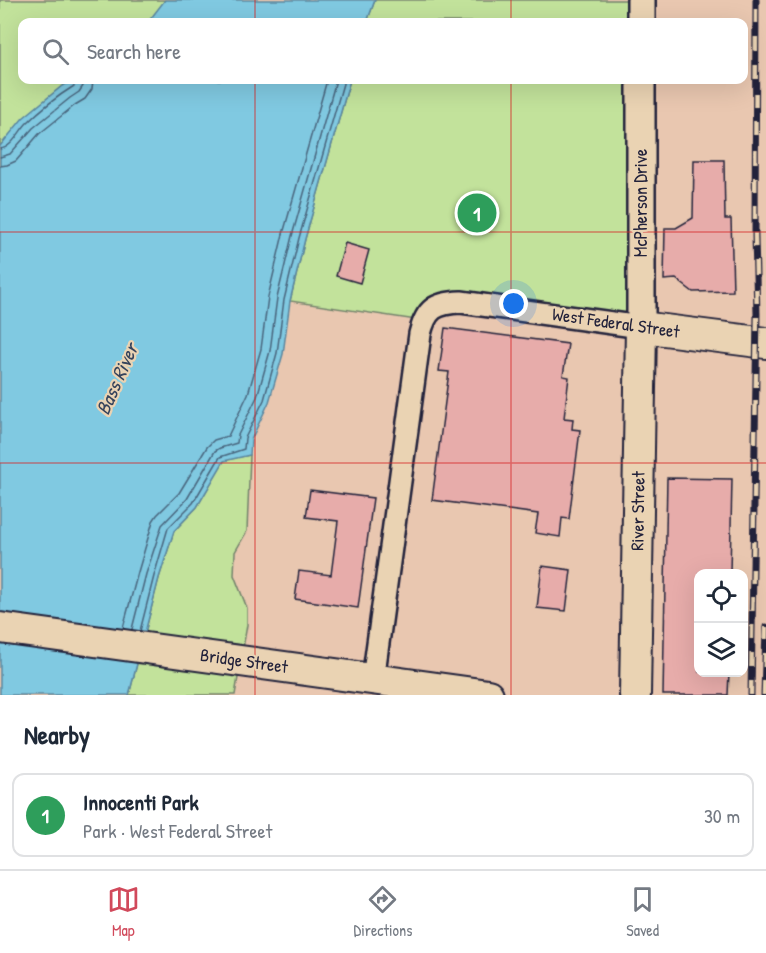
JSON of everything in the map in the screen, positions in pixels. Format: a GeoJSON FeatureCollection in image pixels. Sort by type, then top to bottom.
{"type":"FeatureCollection","features":[{"type":"Feature","properties":{"kind":"main road","name":"West Federal Street"},"geometry":{"type":"LineString","coordinates":[[641,327],[766,343]]}},
{"type":"Feature","properties":{"kind":"main road","name":"River Street"},"geometry":{"type":"LineString","coordinates":[[635,695],[641,327]]}},
{"type":"Feature","properties":{"kind":"main road","name":"Bridge Street"},"geometry":{"type":"LineString","coordinates":[[0,628],[488,695]]}},
{"type":"Feature","properties":{"kind":"street"},"geometry":{"type":"LineString","coordinates":[[640,0],[640,18]]}},
{"type":"Feature","properties":{"kind":"street","name":"McPherson Drive"},"geometry":{"type":"LineString","coordinates":[[641,84],[641,327]]}},
{"type":"Feature","properties":{"kind":"street","name":"West Federal Street"},"geometry":{"type":"LineString","coordinates":[[373,680],[420,334],[423,321],[432,309],[446,303],[461,302],[641,327]]}},
{"type":"Feature","properties":{"kind":"green space"},"geometry":{"type":"Polygon","coordinates":[[[0,0],[186,0],[170,18],[18,18],[18,84],[112,84],[0,208],[0,0]]]}},
{"type":"Feature","properties":{"kind":"green space"},"geometry":{"type":"Polygon","coordinates":[[[375,0],[641,0],[641,18],[368,18],[375,0]]]}},
{"type":"Feature","properties":{"kind":"green space"},"geometry":{"type":"Polygon","coordinates":[[[349,84],[641,84],[641,327],[461,302],[423,321],[290,301],[349,84]]]}},
{"type":"Feature","properties":{"kind":"green space"},"geometry":{"type":"Polygon","coordinates":[[[250,455],[247,531],[235,552],[234,575],[247,608],[247,625],[235,695],[129,695],[159,578],[174,531],[197,507],[224,460],[250,455]]]}},
{"type":"Feature","properties":{"kind":"water"},"geometry":{"type":"Polygon","coordinates":[[[165,0],[375,0],[368,18],[151,18],[165,0]]]}},
{"type":"Feature","properties":{"kind":"water","name":"Bass River"},"geometry":{"type":"Polygon","coordinates":[[[66,84],[349,84],[305,239],[290,301],[283,354],[269,402],[251,440],[250,455],[224,461],[197,507],[174,531],[159,578],[129,695],[0,695],[0,146],[23,118],[66,84]]]}},
{"type":"Feature","properties":{"kind":"building"},"geometry":{"type":"Polygon","coordinates":[[[694,160],[724,160],[725,219],[731,219],[733,291],[693,292],[676,279],[664,280],[665,228],[676,228],[693,218],[694,160]]]}},
{"type":"Feature","properties":{"kind":"building"},"geometry":{"type":"Polygon","coordinates":[[[345,243],[369,250],[360,283],[336,276],[345,243]]]}},
{"type":"Feature","properties":{"kind":"building"},"geometry":{"type":"Polygon","coordinates":[[[445,328],[568,344],[563,376],[569,377],[564,418],[573,419],[572,429],[580,430],[569,519],[562,518],[560,537],[535,533],[538,514],[432,500],[449,372],[439,371],[445,328]]]}},
{"type":"Feature","properties":{"kind":"building"},"geometry":{"type":"Polygon","coordinates":[[[667,478],[732,479],[730,569],[694,569],[694,677],[729,677],[728,695],[663,695],[667,478]]]}},
{"type":"Feature","properties":{"kind":"building"},"geometry":{"type":"Polygon","coordinates":[[[310,490],[373,498],[358,608],[295,599],[299,571],[331,575],[338,521],[306,517],[310,490]]]}},
{"type":"Feature","properties":{"kind":"building"},"geometry":{"type":"Polygon","coordinates":[[[542,566],[571,570],[566,611],[537,608],[542,566]]]}},
{"type":"Feature","properties":{"kind":"railway"},"geometry":{"type":"LineString","coordinates":[[751,695],[757,314],[756,0]]}},
{"type":"Feature","properties":{"kind":"railway"},"geometry":{"type":"LineString","coordinates":[[764,695],[766,627]]}},
{"type":"Feature","properties":{"kind":"place","name":"Innocenti Park"},"geometry":{"type":"Point","coordinates":[477,213]}}]}
